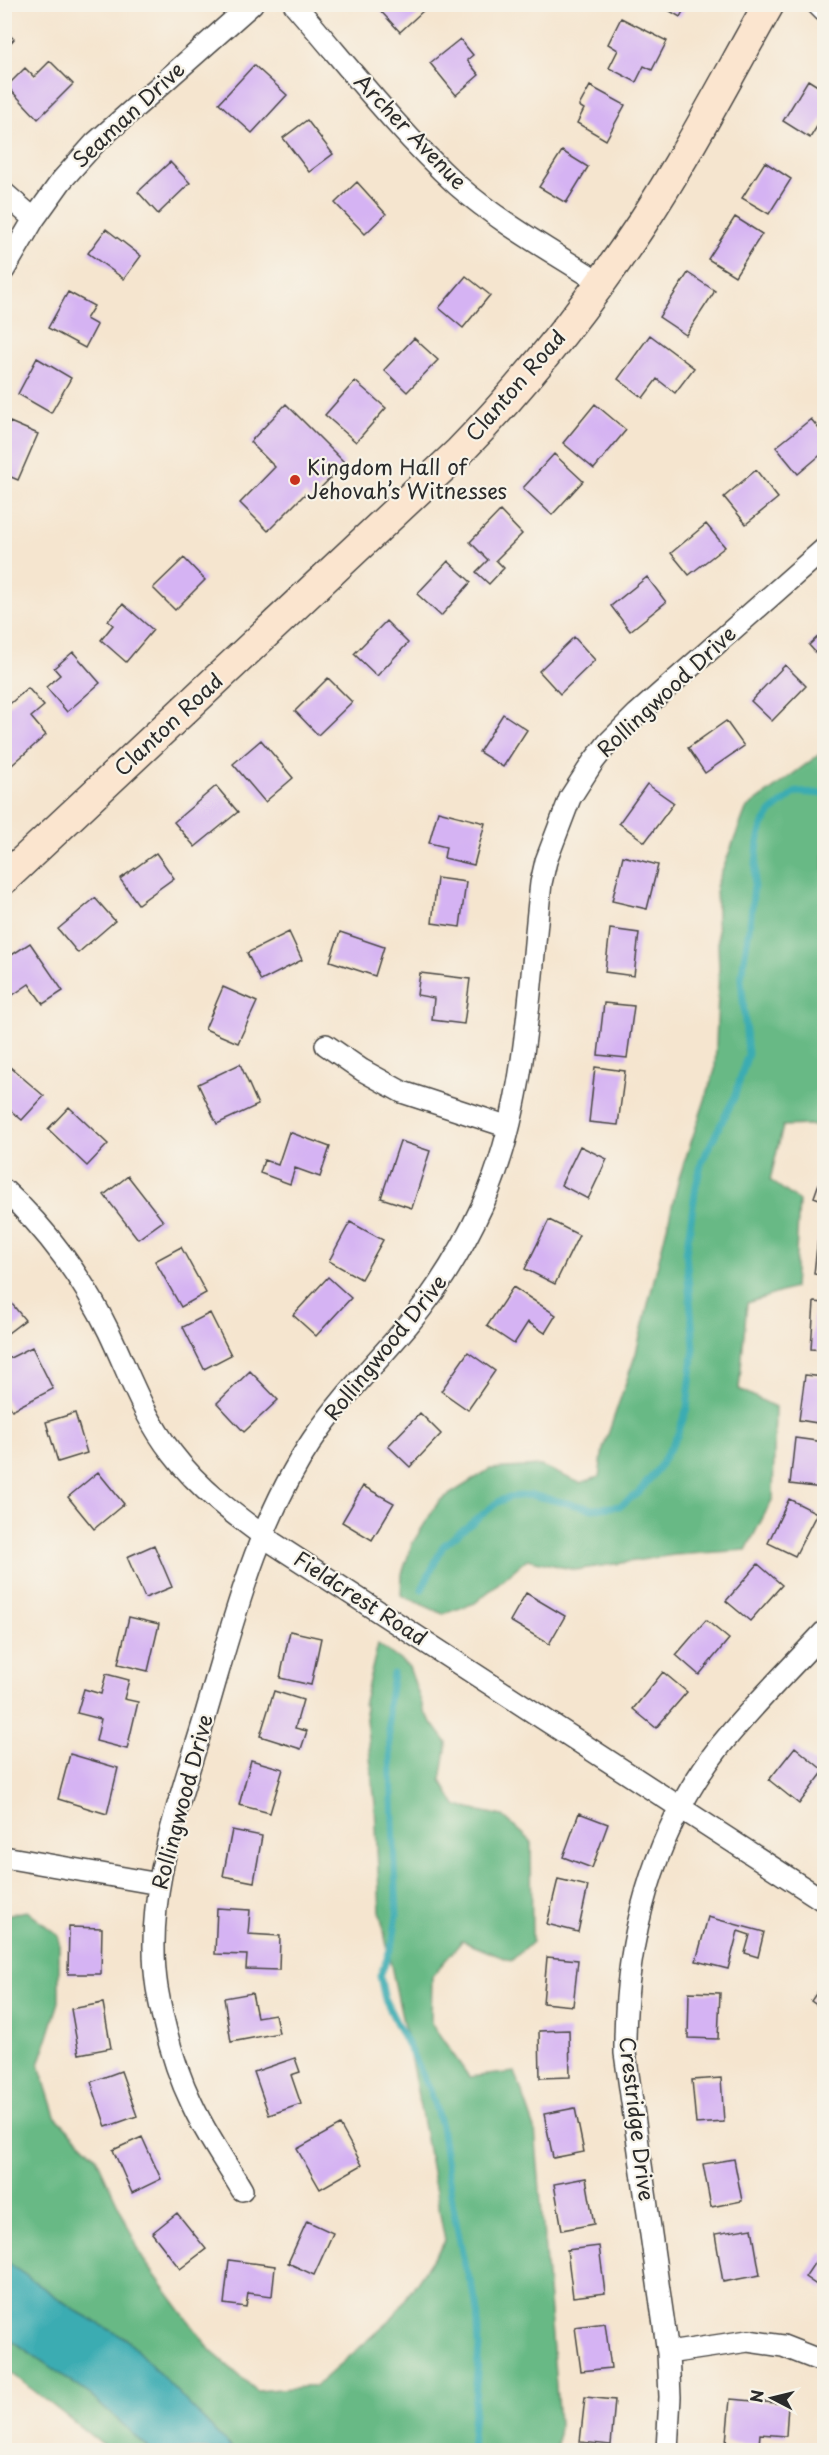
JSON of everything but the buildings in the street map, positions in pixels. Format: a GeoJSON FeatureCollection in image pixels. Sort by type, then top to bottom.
{"type":"FeatureCollection","features":[{"type":"Feature","properties":{"kind":"main road","name":"Clanton Road"},"geometry":{"type":"LineString","coordinates":[[4,879],[459,452],[495,414],[550,351],[601,283],[654,204],[770,4]]}},
{"type":"Feature","properties":{"kind":"street","name":"Seaman Drive"},"geometry":{"type":"LineString","coordinates":[[4,270],[34,219],[62,180],[95,142],[252,4]]}},
{"type":"Feature","properties":{"kind":"street","name":"Archer Avenue"},"geometry":{"type":"LineString","coordinates":[[294,4],[420,149],[458,186],[510,224],[601,283]]}},
{"type":"Feature","properties":{"kind":"street"},"geometry":{"type":"LineString","coordinates":[[817,4],[825,11]]}},
{"type":"Feature","properties":{"kind":"street"},"geometry":{"type":"LineString","coordinates":[[4,193],[34,219]]}},
{"type":"Feature","properties":{"kind":"street","name":"Rollingwood Drive"},"geometry":{"type":"LineString","coordinates":[[242,2190],[192,2106],[166,2035],[155,1962],[156,1912],[159,1884],[170,1837],[229,1633],[262,1535],[273,1510],[312,1440],[354,1386],[410,1323],[455,1261],[484,1202],[502,1154],[520,1071],[541,883],[560,819],[570,798],[593,762],[637,714],[825,549]]}},
{"type":"Feature","properties":{"kind":"street"},"geometry":{"type":"LineString","coordinates":[[326,1045],[362,1070],[402,1092],[509,1127]]}},
{"type":"Feature","properties":{"kind":"street","name":"Fieldcrest Road"},"geometry":{"type":"LineString","coordinates":[[4,1190],[49,1238],[83,1285],[108,1331],[144,1411],[171,1452],[213,1498],[262,1535],[825,1901]]}},
{"type":"Feature","properties":{"kind":"street","name":"Crestridge Drive"},"geometry":{"type":"LineString","coordinates":[[667,2451],[670,2397],[668,2353],[625,2053],[624,2016],[631,1952],[655,1864],[680,1807],[720,1746],[825,1632]]}},
{"type":"Feature","properties":{"kind":"street"},"geometry":{"type":"LineString","coordinates":[[4,1857],[159,1884]]}},
{"type":"Feature","properties":{"kind":"street"},"geometry":{"type":"LineString","coordinates":[[668,2353],[748,2341],[783,2346],[825,2362]]}},
{"type":"Feature","properties":{"kind":"green space"},"geometry":{"type":"Polygon","coordinates":[[[824,751],[824,1129],[809,1125],[783,1126],[770,1180],[799,1201],[794,1288],[747,1303],[739,1389],[775,1407],[773,1498],[746,1550],[674,1555],[575,1570],[527,1559],[475,1603],[443,1614],[401,1595],[402,1574],[412,1544],[439,1501],[490,1469],[541,1466],[580,1483],[599,1477],[603,1449],[636,1353],[679,1178],[715,1070],[719,969],[716,887],[746,809],[824,751]]]}},
{"type":"Feature","properties":{"kind":"green space"},"geometry":{"type":"Polygon","coordinates":[[[378,1644],[409,1667],[425,1713],[447,1743],[441,1780],[456,1806],[503,1816],[531,1841],[532,1942],[511,1961],[462,1941],[432,1976],[431,2023],[469,2077],[515,2072],[535,2129],[559,2423],[557,2450],[233,2450],[126,2339],[78,2312],[5,2261],[5,1915],[27,1911],[59,1936],[59,2002],[39,2065],[55,2116],[96,2157],[143,2259],[211,2351],[257,2391],[316,2386],[391,2320],[445,2241],[414,2075],[380,1913],[375,1804],[364,1701],[378,1644]]]}},
{"type":"Feature","properties":{"kind":"green space"},"geometry":{"type":"Polygon","coordinates":[[[4,2335],[92,2396],[151,2450],[107,2450],[5,2368],[4,2335]]]}},
{"type":"Feature","properties":{"kind":"water"},"geometry":{"type":"Polygon","coordinates":[[[5,2261],[78,2312],[126,2339],[233,2450],[151,2450],[92,2396],[5,2335],[5,2261]]]}},
{"type":"Feature","properties":{"kind":"waterway"},"geometry":{"type":"LineString","coordinates":[[422,1589],[443,1546],[498,1502],[509,1497],[531,1495],[593,1509],[620,1506],[638,1493],[658,1469],[677,1436],[687,1408],[694,1347],[686,1253],[696,1186],[702,1161],[734,1098],[748,1054],[741,979],[751,916],[758,842],[762,826],[771,812],[796,792],[824,794]]}},
{"type":"Feature","properties":{"kind":"waterway"},"geometry":{"type":"LineString","coordinates":[[393,1674],[388,1706],[397,1914],[393,1942],[380,1976],[385,2000],[430,2090],[441,2126],[464,2262],[477,2303],[479,2347],[471,2450]]}},
{"type":"Feature","properties":{"kind":"place","name":"Kingdom Hall of Jehovah’s Witnesses"},"geometry":{"type":"Point","coordinates":[295,480]}}]}
